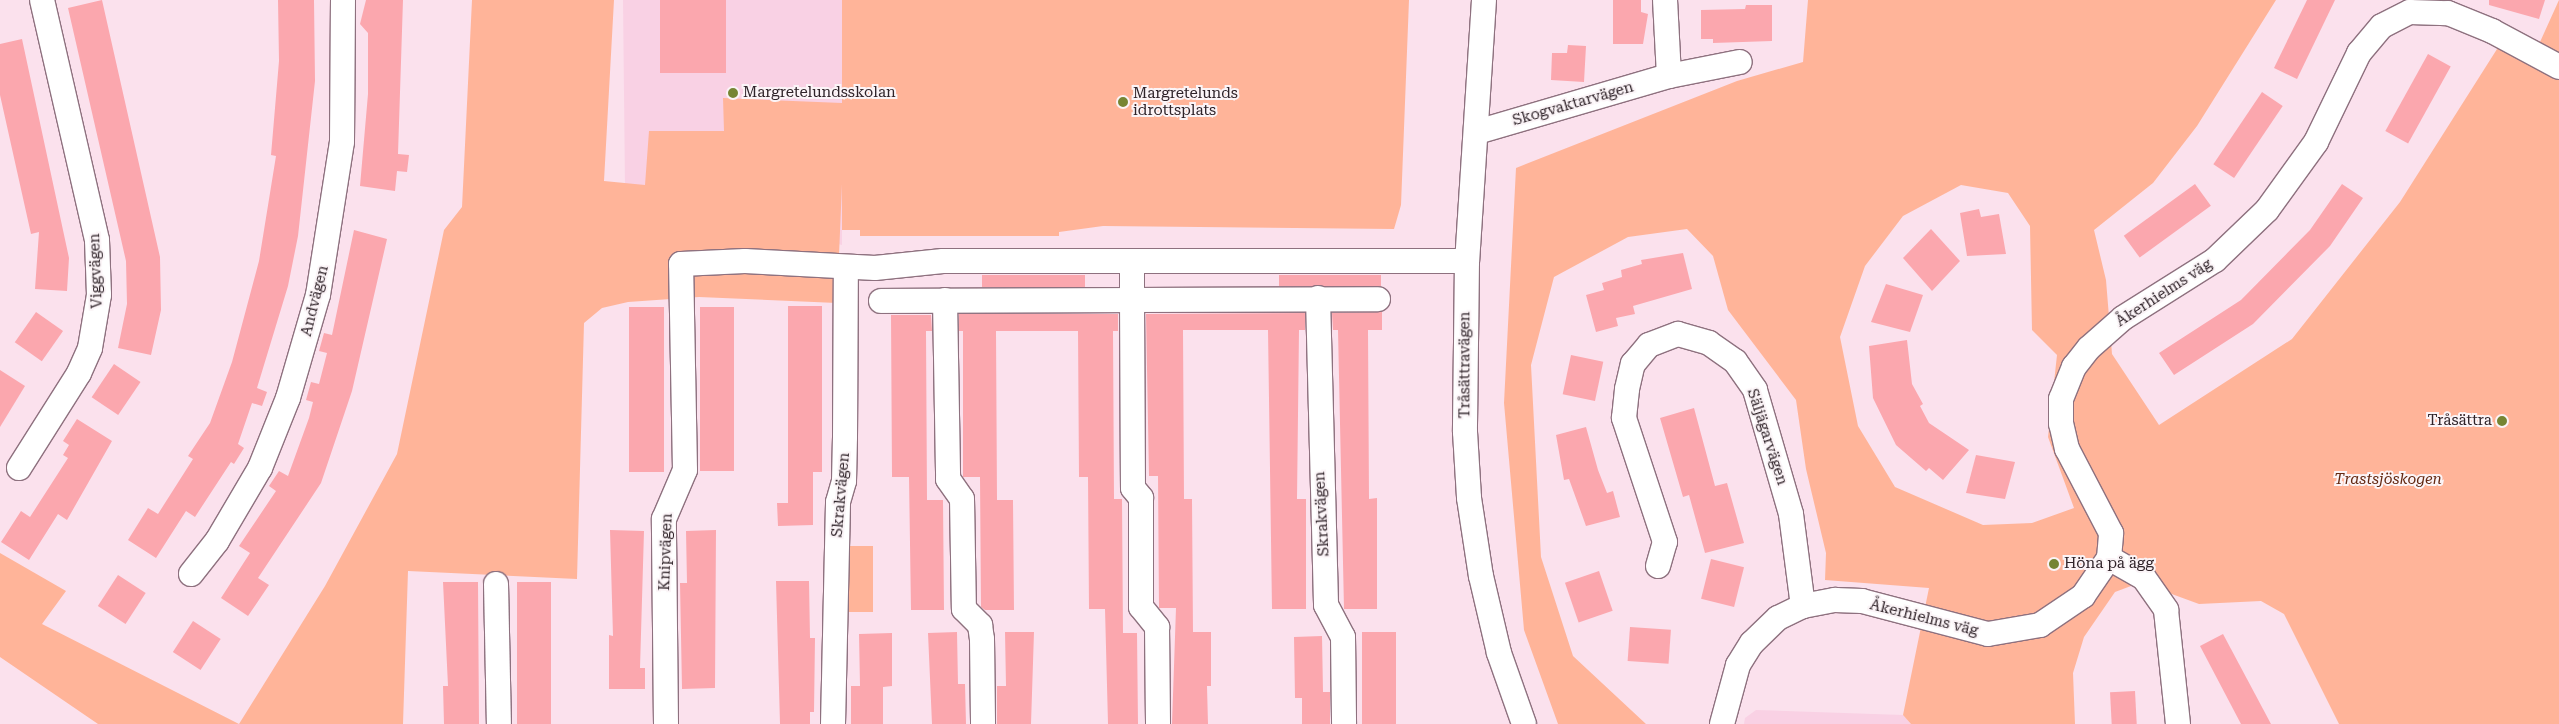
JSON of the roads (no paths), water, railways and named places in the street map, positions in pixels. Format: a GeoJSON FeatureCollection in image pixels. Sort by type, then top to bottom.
{"type":"FeatureCollection","features":[{"type":"Feature","properties":{"kind":"street","name":"Viggvägen"},"geometry":{"type":"LineString","coordinates":[[20,468],[78,373],[92,340],[99,295],[97,240],[42,0]]}},
{"type":"Feature","properties":{"kind":"street","name":"Andvägen"},"geometry":{"type":"LineString","coordinates":[[190,574],[217,541],[260,468],[288,398],[318,295],[342,142],[343,0]]}},
{"type":"Feature","properties":{"kind":"street","name":"Tråsättravägen"},"geometry":{"type":"LineString","coordinates":[[1484,0],[1477,132],[1467,261],[1464,404],[1469,498],[1499,653],[1524,724]]}},
{"type":"Feature","properties":{"kind":"street"},"geometry":{"type":"LineString","coordinates":[[1665,0],[1668,76]]}},
{"type":"Feature","properties":{"kind":"street","name":"Åkerhielms väg"},"geometry":{"type":"LineString","coordinates":[[1722,724],[1738,665],[1752,643],[1778,618],[1803,606],[1835,600],[1862,602],[1971,632],[2015,632],[2040,625],[2064,612],[2083,596],[2110,558],[2111,532],[2067,449],[2061,424],[2061,400],[2074,368],[2112,327],[2215,260],[2267,210],[2316,142],[2359,53],[2374,34],[2390,21],[2410,12],[2448,13],[2492,31],[2559,67]]}},
{"type":"Feature","properties":{"kind":"street","name":"Skogvaktarvägen"},"geometry":{"type":"LineString","coordinates":[[1477,132],[1668,76],[1740,62]]}},
{"type":"Feature","properties":{"kind":"street","name":"Knipvägen"},"geometry":{"type":"LineString","coordinates":[[666,724],[664,519],[685,470],[681,264],[745,261],[846,267]]}},
{"type":"Feature","properties":{"kind":"street"},"geometry":{"type":"LineString","coordinates":[[846,267],[875,268],[943,261],[1467,261]]}},
{"type":"Feature","properties":{"kind":"street"},"geometry":{"type":"LineString","coordinates":[[1132,262],[1134,488],[1141,498],[1141,607],[1157,628],[1158,724]]}},
{"type":"Feature","properties":{"kind":"street","name":"Skrakvägen"},"geometry":{"type":"LineString","coordinates":[[833,724],[838,502],[844,481],[846,267]]}},
{"type":"Feature","properties":{"kind":"street","name":"Skrakvägen"},"geometry":{"type":"LineString","coordinates":[[1318,298],[1326,605],[1343,637],[1344,724]]}},
{"type":"Feature","properties":{"kind":"street"},"geometry":{"type":"LineString","coordinates":[[881,301],[1378,299]]}},
{"type":"Feature","properties":{"kind":"street"},"geometry":{"type":"LineString","coordinates":[[946,300],[948,479],[962,500],[964,609],[980,625],[982,639],[983,724]]}},
{"type":"Feature","properties":{"kind":"street","name":"Säljägarvägen"},"geometry":{"type":"LineString","coordinates":[[1658,566],[1665,542],[1624,418],[1626,389],[1633,364],[1649,345],[1678,334],[1709,343],[1735,361],[1755,390],[1792,514],[1803,606]]}},
{"type":"Feature","properties":{"kind":"street"},"geometry":{"type":"LineString","coordinates":[[2110,558],[2144,578],[2166,610],[2178,724]]}},
{"type":"Feature","properties":{"kind":"street"},"geometry":{"type":"LineString","coordinates":[[496,584],[499,724]]}},
{"type":"Feature","properties":{"kind":"place","name":"Margretelundsskolan"},"geometry":{"type":"Point","coordinates":[733,93]}},
{"type":"Feature","properties":{"kind":"place","name":"Margretelunds idrottsplats"},"geometry":{"type":"Point","coordinates":[1123,102]}},
{"type":"Feature","properties":{"kind":"place","name":"Tråsättra"},"geometry":{"type":"Point","coordinates":[2502,421]}},
{"type":"Feature","properties":{"kind":"place","name":"Höna på ägg"},"geometry":{"type":"Point","coordinates":[2054,564]}},
{"type":"Feature","properties":{"kind":"park label","name":"Trastsjöskogen"},"geometry":{"type":"Point","coordinates":[2388,480]}}]}
